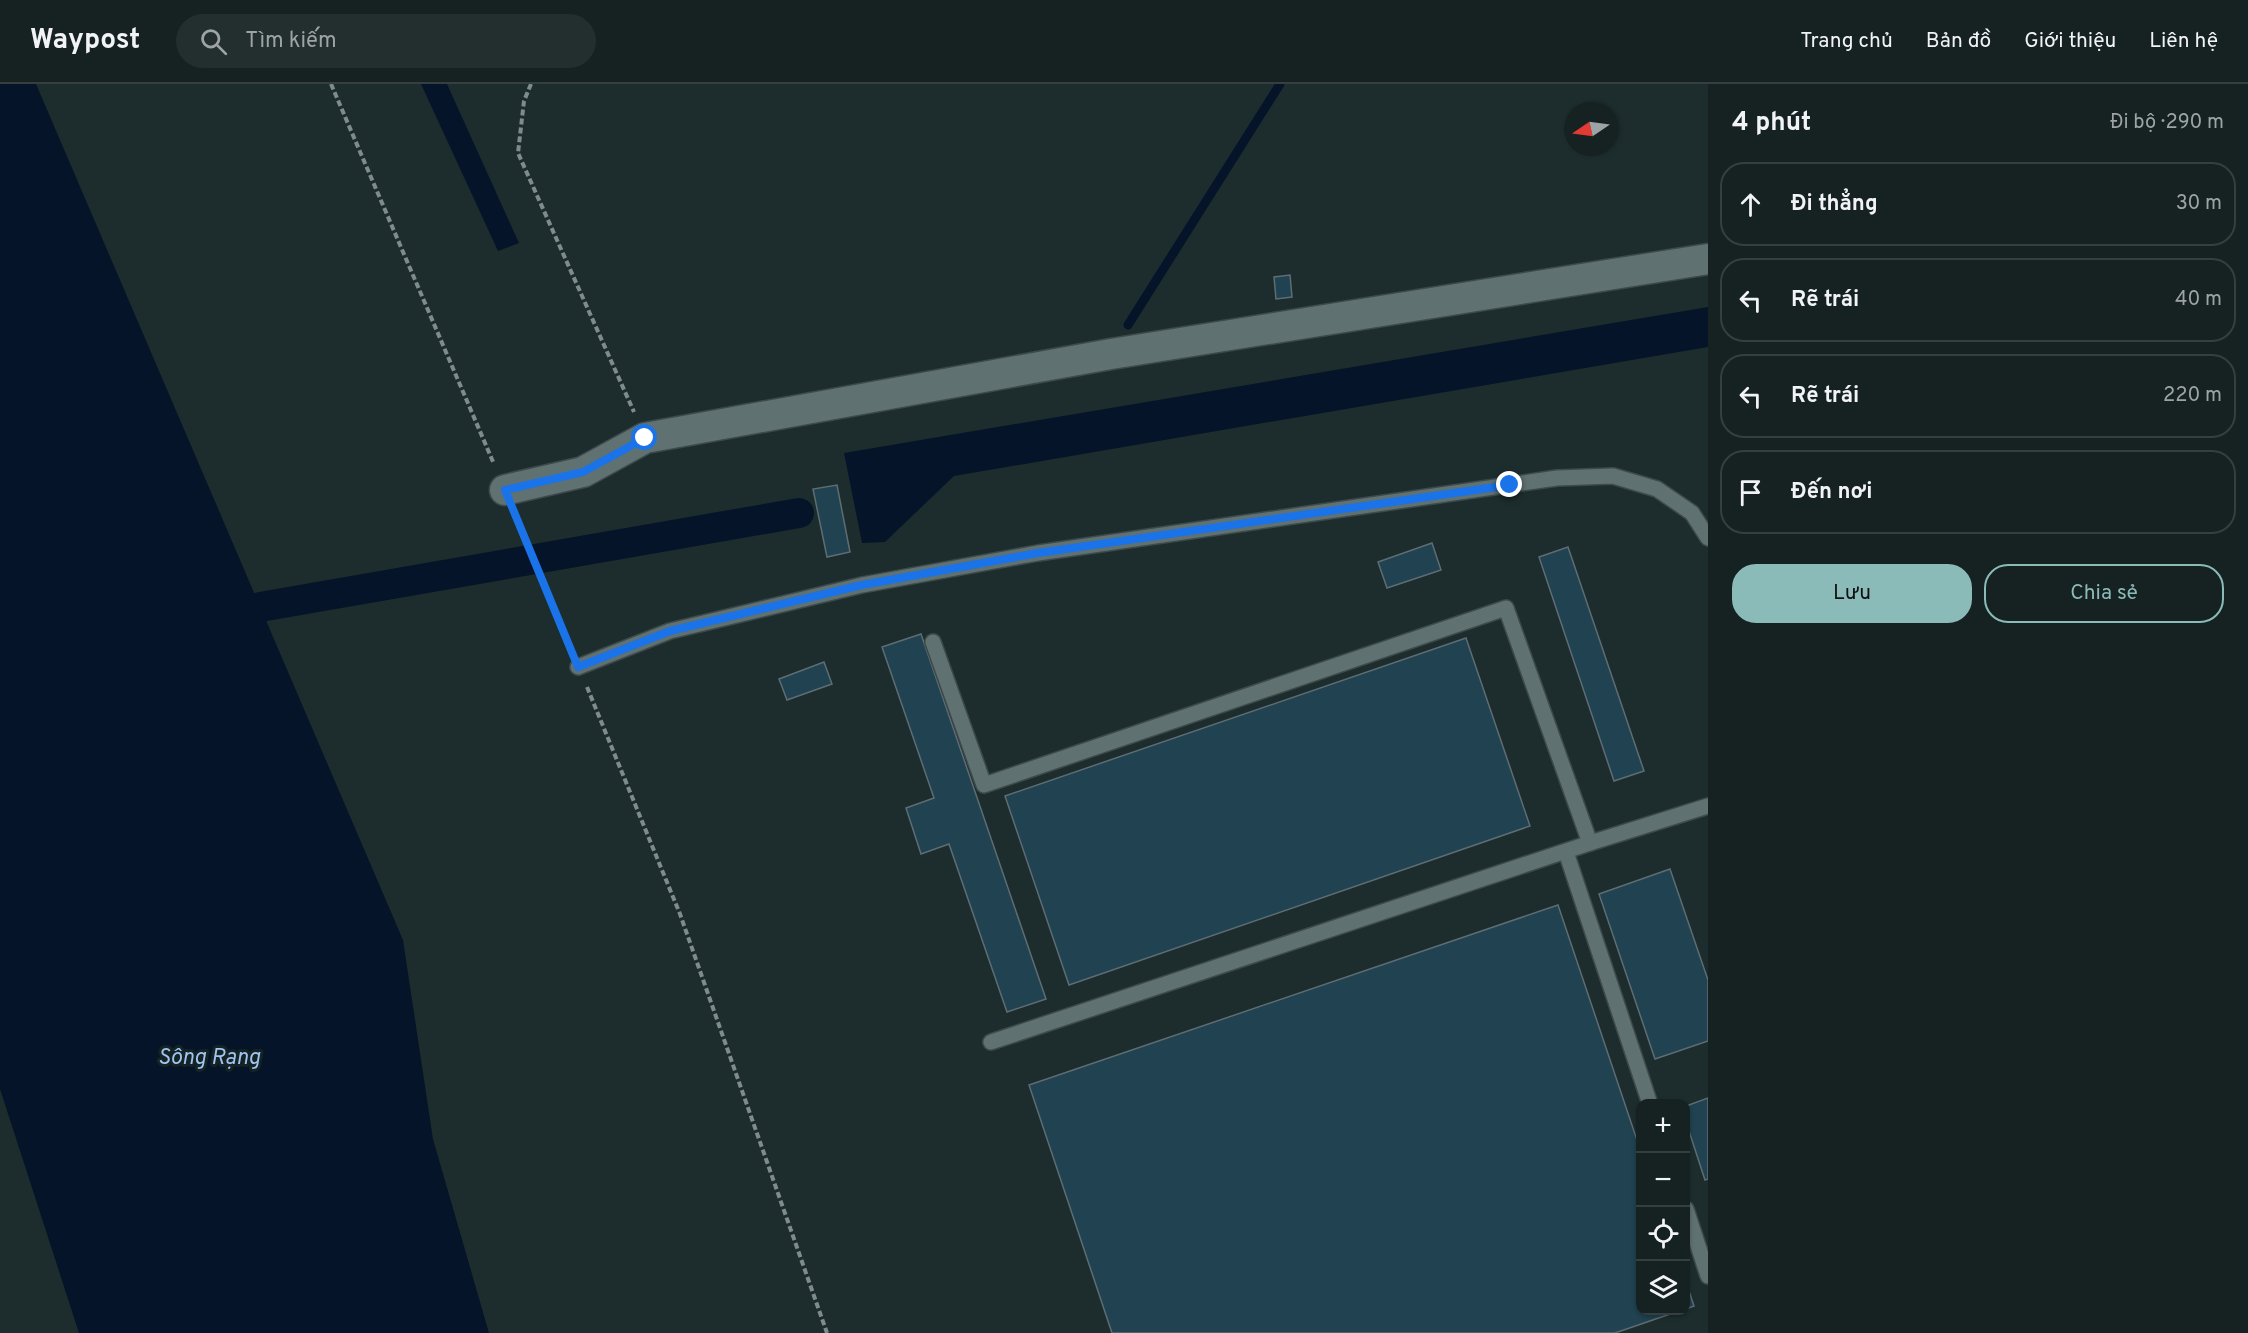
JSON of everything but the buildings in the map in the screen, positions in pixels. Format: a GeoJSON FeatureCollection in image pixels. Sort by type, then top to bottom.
{"type":"FeatureCollection","features":[{"type":"Feature","properties":{"kind":"street"},"geometry":{"type":"LineString","coordinates":[[505,490],[583,472],[645,438],[1111,354],[1708,259]]}},
{"type":"Feature","properties":{"kind":"lane"},"geometry":{"type":"LineString","coordinates":[[578,667],[670,631],[862,585],[1049,552],[1557,478],[1613,476],[1657,489],[1692,513],[1708,538]]}},
{"type":"Feature","properties":{"kind":"lane"},"geometry":{"type":"LineString","coordinates":[[933,642],[984,784],[1506,608],[1590,843]]}},
{"type":"Feature","properties":{"kind":"lane"},"geometry":{"type":"LineString","coordinates":[[991,1042],[1708,806]]}},
{"type":"Feature","properties":{"kind":"lane"},"geometry":{"type":"LineString","coordinates":[[1566,852],[1648,1099]]}},
{"type":"Feature","properties":{"kind":"lane"},"geometry":{"type":"LineString","coordinates":[[1690,1221],[1708,1276]]}},
{"type":"Feature","properties":{"kind":"path"},"geometry":{"type":"LineString","coordinates":[[331,84],[505,490],[680,914],[827,1333]]}},
{"type":"Feature","properties":{"kind":"path"},"geometry":{"type":"LineString","coordinates":[[531,84],[524,101],[518,153],[645,438]]}},
{"type":"Feature","properties":{"kind":"water","name":"Sông Rạng"},"geometry":{"type":"Polygon","coordinates":[[[0,84],[36,84],[403,940],[433,1139],[489,1333],[79,1333],[0,1089],[0,84]]]}},
{"type":"Feature","properties":{"kind":"water"},"geometry":{"type":"Polygon","coordinates":[[[421,84],[447,84],[519,243],[498,251],[421,84]]]}},
{"type":"Feature","properties":{"kind":"water"},"geometry":{"type":"Polygon","coordinates":[[[1708,307],[1708,347],[954,476],[885,542],[862,543],[844,453],[1708,307]]]}},
{"type":"Feature","properties":{"kind":"waterway"},"geometry":{"type":"LineString","coordinates":[[1128,325],[1280,84]]}},
{"type":"Feature","properties":{"kind":"waterway"},"geometry":{"type":"LineString","coordinates":[[260,607],[799,513]]}},
{"type":"Feature","properties":{"kind":"route"},"geometry":{"type":"LineString","coordinates":[[645,438],[583,472],[505,490],[578,667],[670,631],[862,585],[1038,553],[1510,485]]}}]}
